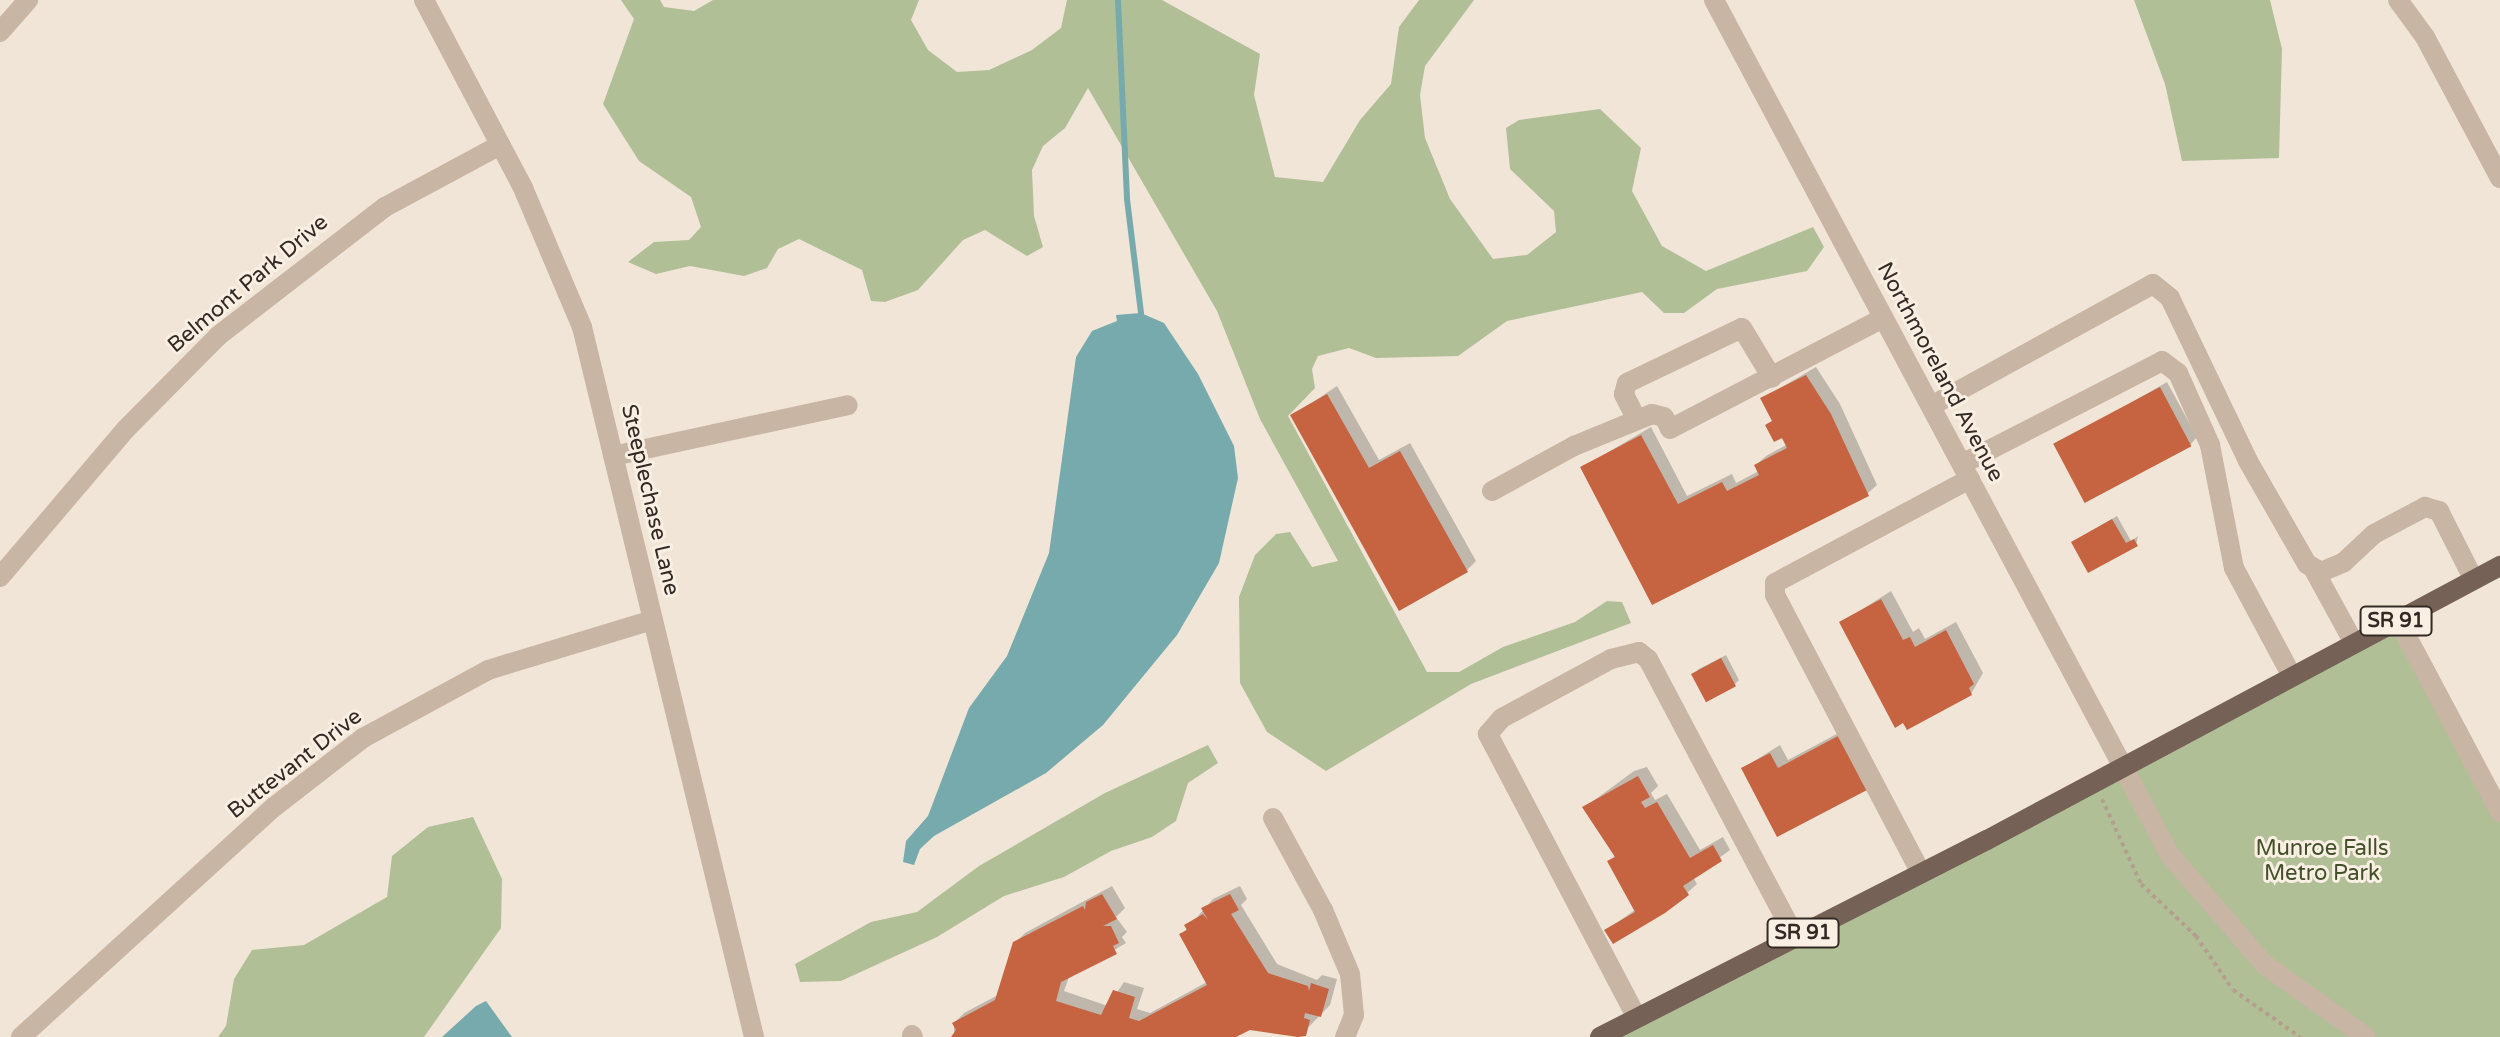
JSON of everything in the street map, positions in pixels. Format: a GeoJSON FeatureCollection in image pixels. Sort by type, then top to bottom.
{"type":"FeatureCollection","features":[{"type":"Feature","properties":{"kind":"main road","name":"SR 91"},"geometry":{"type":"LineString","coordinates":[[1600,1037],[2092,784],[2500,566]]}},
{"type":"Feature","properties":{"kind":"street"},"geometry":{"type":"LineString","coordinates":[[0,32],[28,0]]}},
{"type":"Feature","properties":{"kind":"street","name":"Steeplechase Lane"},"geometry":{"type":"LineString","coordinates":[[424,0],[548,240],[582,327],[754,1037]]}},
{"type":"Feature","properties":{"kind":"street","name":"Northmoreland Avenue"},"geometry":{"type":"LineString","coordinates":[[1714,0],[1966,471],[2120,769],[2170,855],[2208,904],[2264,964],[2366,1037]]}},
{"type":"Feature","properties":{"kind":"street"},"geometry":{"type":"LineString","coordinates":[[2398,0],[2425,37],[2500,178]]}},
{"type":"Feature","properties":{"kind":"street","name":"Belmont Park Drive"},"geometry":{"type":"LineString","coordinates":[[0,577],[125,430],[218,336],[318,254],[385,207],[500,145]]}},
{"type":"Feature","properties":{"kind":"street"},"geometry":{"type":"LineString","coordinates":[[1931,406],[2153,284],[2170,298],[2248,461],[2354,643]]}},
{"type":"Feature","properties":{"kind":"street"},"geometry":{"type":"LineString","coordinates":[[1492,491],[1574,446],[1652,414],[1664,417],[1670,429],[1883,318]]}},
{"type":"Feature","properties":{"kind":"street"},"geometry":{"type":"LineString","coordinates":[[1637,420],[1624,394],[1627,383],[1742,328],[1772,378]]}},
{"type":"Feature","properties":{"kind":"street"},"geometry":{"type":"LineString","coordinates":[[1921,873],[1775,595],[1775,583],[2162,361],[2178,373],[2210,445],[2234,568],[2292,676]]}},
{"type":"Feature","properties":{"kind":"street"},"geometry":{"type":"LineString","coordinates":[[613,456],[848,405]]}},
{"type":"Feature","properties":{"kind":"street"},"geometry":{"type":"LineString","coordinates":[[2314,570],[2358,554],[2374,534],[2425,507],[2439,511],[2474,580]]}},
{"type":"Feature","properties":{"kind":"street","name":"Buttevant Drive"},"geometry":{"type":"LineString","coordinates":[[21,1037],[274,807],[363,738],[488,670],[653,620]]}},
{"type":"Feature","properties":{"kind":"street"},"geometry":{"type":"LineString","coordinates":[[2398,620],[2500,812]]}},
{"type":"Feature","properties":{"kind":"street"},"geometry":{"type":"LineString","coordinates":[[1637,1018],[1488,734],[1502,718],[1611,659],[1639,652],[1648,659],[1795,937]]}},
{"type":"Feature","properties":{"kind":"street"},"geometry":{"type":"LineString","coordinates":[[1273,818],[1323,910],[1350,974],[1354,1015],[1345,1037]]}},
{"type":"Feature","properties":{"kind":"path"},"geometry":{"type":"LineString","coordinates":[[2092,784],[2112,814],[2141,884],[2196,936],[2233,990],[2300,1037]]}},
{"type":"Feature","properties":{"kind":"green space"},"geometry":{"type":"Polygon","coordinates":[[[621,0],[660,0],[664,7],[694,11],[713,0],[919,0],[911,20],[928,50],[957,72],[989,70],[1032,50],[1061,28],[1067,0],[1162,0],[1260,54],[1254,95],[1275,177],[1323,182],[1360,120],[1391,84],[1399,27],[1419,0],[1474,0],[1425,66],[1420,95],[1425,138],[1450,199],[1493,259],[1527,255],[1556,232],[1554,211],[1510,169],[1506,128],[1519,120],[1600,109],[1641,148],[1632,191],[1662,246],[1706,271],[1813,227],[1824,247],[1807,271],[1717,289],[1684,313],[1664,313],[1642,292],[1507,321],[1458,356],[1376,358],[1349,348],[1318,356],[1312,369],[1315,388],[1288,416],[1427,672],[1459,672],[1503,647],[1575,622],[1607,601],[1622,602],[1631,623],[1471,684],[1326,771],[1267,732],[1240,683],[1239,597],[1255,555],[1276,534],[1290,532],[1312,567],[1338,561],[1260,419],[1217,311],[1088,88],[1065,128],[1043,146],[1032,170],[1034,216],[1043,247],[1027,256],[985,230],[963,240],[918,290],[885,302],[871,301],[862,270],[799,239],[778,249],[767,268],[744,276],[690,266],[656,274],[628,262],[654,242],[689,240],[701,227],[691,197],[639,161],[603,104],[634,19],[621,0]]]}},
{"type":"Feature","properties":{"kind":"green space"},"geometry":{"type":"Polygon","coordinates":[[[2134,0],[2270,0],[2282,49],[2279,158],[2182,161],[2165,84],[2134,0]]]}},
{"type":"Feature","properties":{"kind":"green space","name":"Munroe Falls Metro Park"},"geometry":{"type":"Polygon","coordinates":[[[2405,616],[2500,804],[2500,1037],[1600,1037],[2405,616]]]}},
{"type":"Feature","properties":{"kind":"green space"},"geometry":{"type":"Polygon","coordinates":[[[1208,745],[1218,763],[1188,783],[1176,821],[1152,837],[1111,851],[1064,877],[1004,896],[937,937],[841,981],[800,982],[795,964],[871,922],[917,912],[979,866],[1105,793],[1208,745]]]}},
{"type":"Feature","properties":{"kind":"green space"},"geometry":{"type":"Polygon","coordinates":[[[473,817],[502,879],[501,928],[424,1037],[218,1037],[226,1026],[234,979],[252,950],[304,945],[387,897],[392,856],[428,827],[473,817]]]}},
{"type":"Feature","properties":{"kind":"water"},"geometry":{"type":"Polygon","coordinates":[[[1141,313],[1164,323],[1198,374],[1234,446],[1238,478],[1219,563],[1177,635],[1103,725],[1046,773],[934,836],[920,849],[914,865],[903,862],[906,841],[928,816],[969,708],[1007,656],[1049,553],[1076,357],[1092,331],[1117,321],[1116,315],[1141,313]]]}},
{"type":"Feature","properties":{"kind":"water"},"geometry":{"type":"Polygon","coordinates":[[[486,1001],[512,1037],[442,1037],[476,1006],[486,1001]]]}},
{"type":"Feature","properties":{"kind":"building"},"geometry":{"type":"Polygon","coordinates":[[[1806,375],[1831,414],[1869,496],[1652,605],[1580,467],[1641,435],[1678,504],[1722,482],[1727,491],[1759,475],[1754,465],[1787,448],[1782,438],[1774,442],[1765,425],[1772,421],[1760,398],[1806,375]]]}},
{"type":"Feature","properties":{"kind":"building"},"geometry":{"type":"Polygon","coordinates":[[[2160,387],[2191,446],[2085,503],[2053,444],[2160,387]]]}},
{"type":"Feature","properties":{"kind":"building"},"geometry":{"type":"Polygon","coordinates":[[[1327,394],[1369,468],[1400,451],[1468,572],[1399,611],[1290,415],[1327,394]]]}},
{"type":"Feature","properties":{"kind":"building"},"geometry":{"type":"Polygon","coordinates":[[[2112,519],[2126,543],[2134,539],[2138,546],[2088,573],[2071,542],[2112,519]]]}},
{"type":"Feature","properties":{"kind":"building"},"geometry":{"type":"Polygon","coordinates":[[[1881,599],[1903,640],[1910,637],[1915,647],[1946,630],[1974,684],[1969,688],[1972,695],[1907,730],[1903,723],[1895,728],[1839,622],[1881,599]]]}},
{"type":"Feature","properties":{"kind":"building"},"geometry":{"type":"Polygon","coordinates":[[[1721,658],[1736,686],[1706,702],[1691,674],[1721,658]]]}},
{"type":"Feature","properties":{"kind":"building"},"geometry":{"type":"Polygon","coordinates":[[[1838,736],[1867,790],[1777,837],[1741,768],[1770,753],[1778,768],[1838,736]]]}},
{"type":"Feature","properties":{"kind":"building"},"geometry":{"type":"Polygon","coordinates":[[[1638,776],[1650,797],[1641,802],[1645,808],[1657,802],[1690,858],[1713,845],[1722,861],[1683,886],[1689,895],[1613,944],[1604,930],[1635,912],[1607,861],[1615,857],[1582,807],[1638,776]]]}},
{"type":"Feature","properties":{"kind":"building"},"geometry":{"type":"Polygon","coordinates":[[[1102,894],[1117,919],[1103,926],[1111,926],[1119,943],[1113,946],[1117,954],[1061,982],[1056,1001],[1101,1015],[1113,990],[1135,997],[1129,1018],[1139,1021],[1207,985],[1179,934],[1187,930],[1184,925],[1203,914],[1208,920],[1201,908],[1230,894],[1239,910],[1231,914],[1268,973],[1308,986],[1309,991],[1311,983],[1329,989],[1321,1017],[1305,1013],[1304,1018],[1310,1020],[1306,1036],[1298,1037],[1250,1030],[1236,1037],[951,1037],[956,1030],[952,1023],[995,1000],[1013,942],[1083,906],[1085,910],[1086,902],[1102,894]]]}},
{"type":"Feature","properties":{"kind":"waterway"},"geometry":{"type":"LineString","coordinates":[[1118,0],[1127,199],[1141,313]]}}]}
